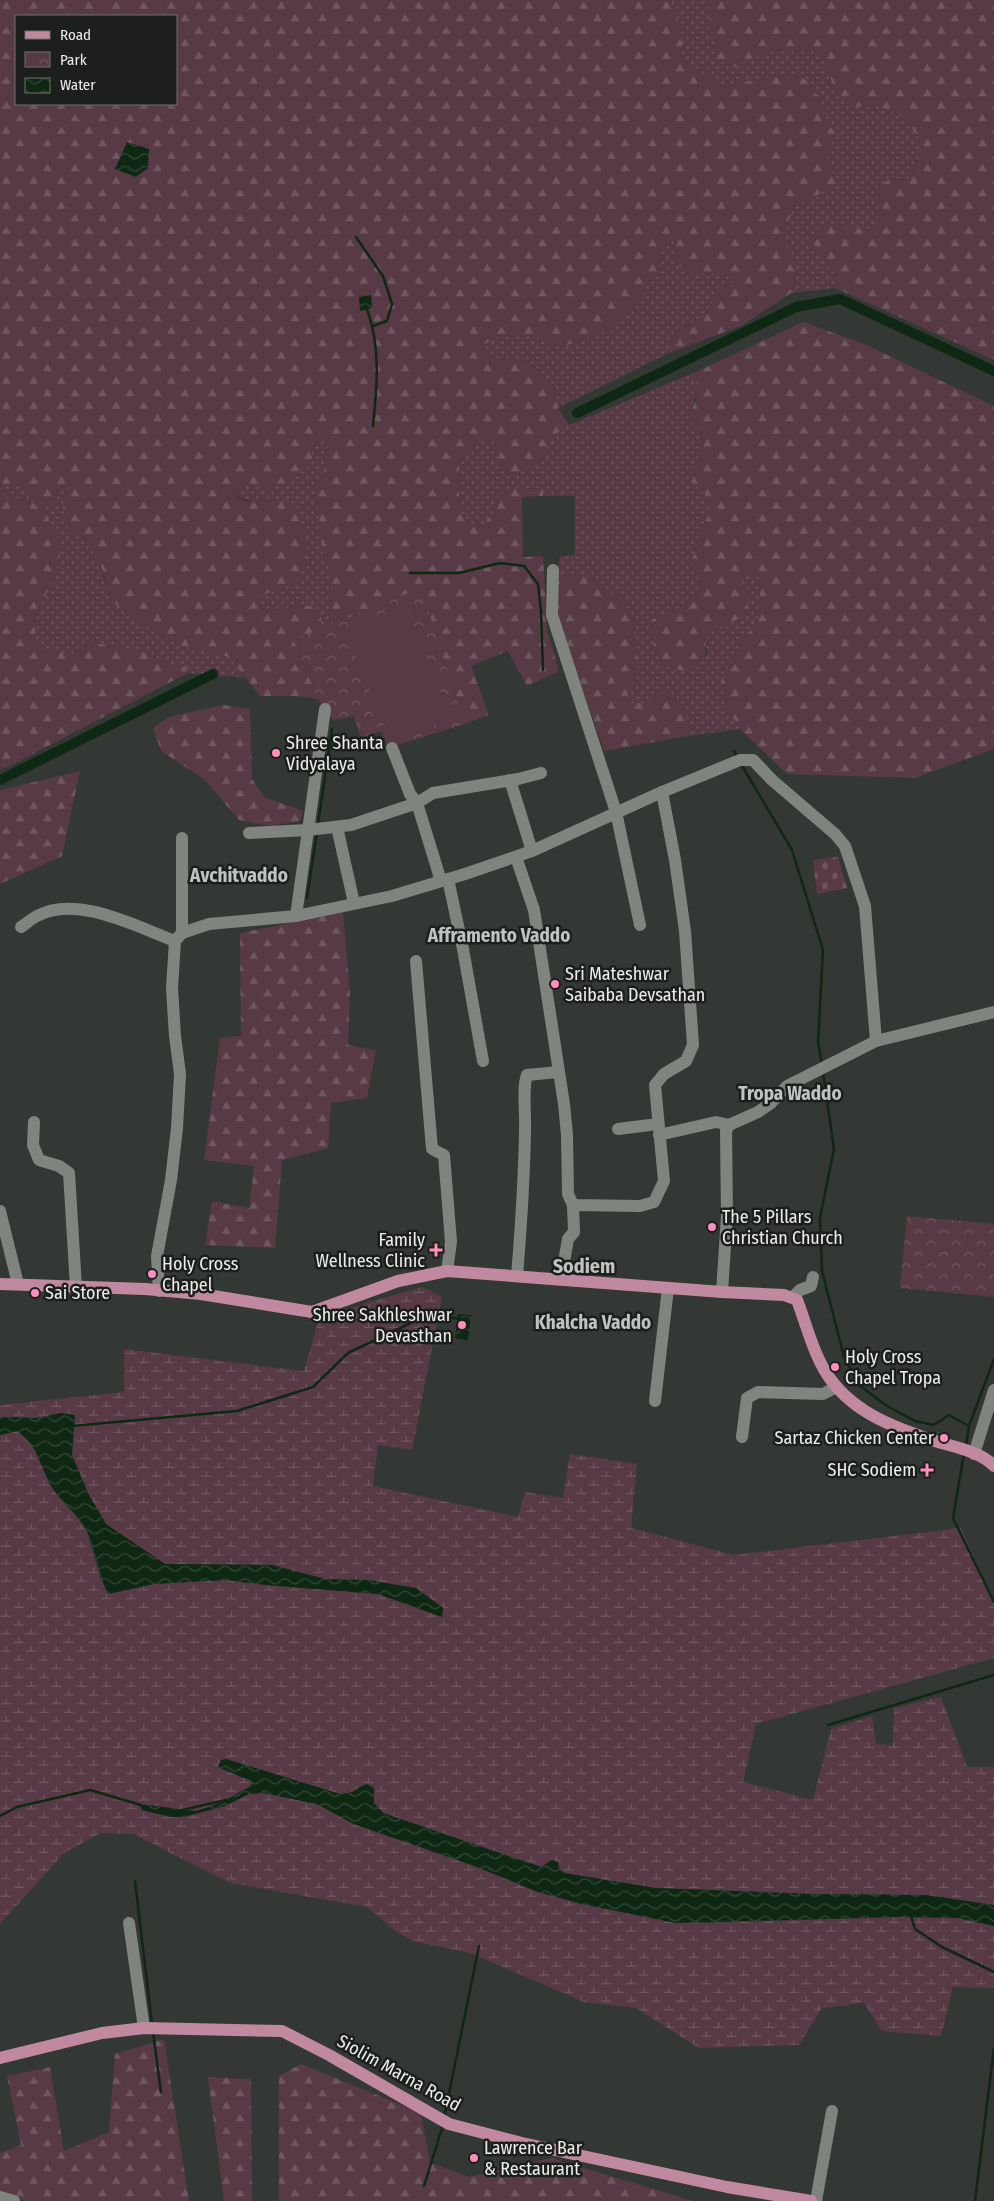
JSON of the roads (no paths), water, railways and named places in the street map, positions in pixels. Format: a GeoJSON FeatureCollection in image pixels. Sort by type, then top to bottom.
{"type":"FeatureCollection","features":[{"type":"Feature","properties":{"kind":"main road"},"geometry":{"type":"LineString","coordinates":[[0,1284],[201,1294],[312,1312],[398,1281],[447,1271],[784,1295],[797,1300],[824,1370],[836,1387],[851,1402],[869,1414],[912,1433],[968,1452],[994,1466]]}},
{"type":"Feature","properties":{"kind":"main road","name":"Siolim Marna Road"},"geometry":{"type":"LineString","coordinates":[[0,2058],[102,2033],[144,2028],[282,2031],[330,2055],[449,2124],[522,2143],[741,2190],[811,2201]]}},
{"type":"Feature","properties":{"kind":"street"},"geometry":{"type":"LineString","coordinates":[[553,570],[552,615],[616,812],[640,925]]}},
{"type":"Feature","properties":{"kind":"street"},"geometry":{"type":"LineString","coordinates":[[296,916],[325,710]]}},
{"type":"Feature","properties":{"kind":"street"},"geometry":{"type":"LineString","coordinates":[[392,748],[410,794],[417,803],[444,880],[463,949],[483,1061]]}},
{"type":"Feature","properties":{"kind":"street"},"geometry":{"type":"LineString","coordinates":[[21,927],[38,915],[58,910],[92,910],[178,937],[209,924],[296,916],[392,896],[532,851],[662,792],[740,760],[753,760],[772,780],[835,834],[845,846],[865,906],[876,1041]]}},
{"type":"Feature","properties":{"kind":"street"},"geometry":{"type":"LineString","coordinates":[[249,833],[308,830],[351,825],[417,803],[433,793],[541,773]]}},
{"type":"Feature","properties":{"kind":"street"},"geometry":{"type":"LineString","coordinates":[[510,780],[532,851]]}},
{"type":"Feature","properties":{"kind":"street"},"geometry":{"type":"LineString","coordinates":[[573,1205],[640,1206],[654,1202],[664,1181],[655,1085],[664,1074],[686,1061],[693,1045],[685,931],[675,860],[662,792]]}},
{"type":"Feature","properties":{"kind":"street"},"geometry":{"type":"LineString","coordinates":[[337,827],[354,904]]}},
{"type":"Feature","properties":{"kind":"street"},"geometry":{"type":"LineString","coordinates":[[159,1291],[157,1256],[171,1180],[180,1074],[172,988],[178,937],[182,838]]}},
{"type":"Feature","properties":{"kind":"street"},"geometry":{"type":"LineString","coordinates":[[516,857],[534,910],[564,1104],[567,1135],[568,1194],[573,1205],[574,1232],[568,1239],[561,1279]]}},
{"type":"Feature","properties":{"kind":"street"},"geometry":{"type":"LineString","coordinates":[[416,961],[432,1149],[444,1155],[451,1242],[447,1271]]}},
{"type":"Feature","properties":{"kind":"street"},"geometry":{"type":"LineString","coordinates":[[618,1129],[659,1130],[716,1122],[728,1125],[758,1112],[771,1103],[787,1086],[876,1041],[994,1012]]}},
{"type":"Feature","properties":{"kind":"street"},"geometry":{"type":"LineString","coordinates":[[517,1276],[523,1202],[526,1102],[524,1083],[527,1075],[558,1072]]}},
{"type":"Feature","properties":{"kind":"street"},"geometry":{"type":"LineString","coordinates":[[34,1122],[33,1145],[39,1160],[59,1166],[69,1173],[76,1287]]}},
{"type":"Feature","properties":{"kind":"street"},"geometry":{"type":"LineString","coordinates":[[722,1292],[726,1216],[726,1131],[728,1125]]}},
{"type":"Feature","properties":{"kind":"street"},"geometry":{"type":"LineString","coordinates":[[0,1211],[18,1284]]}},
{"type":"Feature","properties":{"kind":"street"},"geometry":{"type":"LineString","coordinates":[[793,1298],[800,1290],[811,1286],[813,1277]]}},
{"type":"Feature","properties":{"kind":"street"},"geometry":{"type":"LineString","coordinates":[[655,1401],[668,1288]]}},
{"type":"Feature","properties":{"kind":"street"},"geometry":{"type":"LineString","coordinates":[[742,1437],[747,1398],[758,1392],[823,1394],[836,1387]]}},
{"type":"Feature","properties":{"kind":"street"},"geometry":{"type":"LineString","coordinates":[[968,1452],[994,1390]]}},
{"type":"Feature","properties":{"kind":"street"},"geometry":{"type":"LineString","coordinates":[[129,1924],[144,2028]]}},
{"type":"Feature","properties":{"kind":"street"},"geometry":{"type":"LineString","coordinates":[[816,2201],[832,2111]]}},
{"type":"Feature","properties":{"kind":"street"},"geometry":{"type":"LineString","coordinates":[[0,2197],[14,2201]]}},
{"type":"Feature","properties":{"kind":"water"},"geometry":{"type":"Polygon","coordinates":[[[127,142],[149,149],[148,168],[136,177],[115,169],[127,142]]]}},
{"type":"Feature","properties":{"kind":"water"},"geometry":{"type":"Polygon","coordinates":[[[371,295],[372,308],[360,311],[359,297],[371,295]]]}},
{"type":"Feature","properties":{"kind":"water"},"geometry":{"type":"Polygon","coordinates":[[[458,1314],[471,1315],[468,1340],[455,1338],[458,1314]]]}},
{"type":"Feature","properties":{"kind":"water"},"geometry":{"type":"Polygon","coordinates":[[[61,1413],[75,1415],[72,1455],[89,1495],[106,1524],[165,1564],[272,1565],[325,1579],[368,1580],[416,1588],[443,1608],[442,1617],[378,1594],[225,1580],[154,1584],[108,1594],[87,1531],[49,1482],[34,1448],[17,1431],[0,1435],[0,1417],[37,1418],[61,1413]]]}},
{"type":"Feature","properties":{"kind":"water"},"geometry":{"type":"Polygon","coordinates":[[[226,1759],[340,1794],[352,1792],[367,1784],[374,1788],[374,1803],[383,1813],[541,1867],[552,1860],[558,1862],[559,1869],[564,1873],[655,1888],[815,1894],[926,1895],[994,1905],[994,1926],[958,1918],[897,1917],[675,1923],[582,1904],[538,1892],[477,1867],[354,1824],[317,1804],[263,1793],[249,1794],[225,1806],[184,1817],[170,1817],[142,1810],[139,1804],[196,1811],[220,1803],[251,1786],[253,1782],[218,1766],[221,1760],[226,1759]]]}},
{"type":"Feature","properties":{"kind":"waterway"},"geometry":{"type":"LineString","coordinates":[[356,237],[383,276],[392,304],[387,321],[373,326]]}},
{"type":"Feature","properties":{"kind":"waterway"},"geometry":{"type":"LineString","coordinates":[[577,413],[796,307],[840,299],[994,371]]}},
{"type":"Feature","properties":{"kind":"waterway"},"geometry":{"type":"LineString","coordinates":[[367,309],[374,338],[377,367],[373,426]]}},
{"type":"Feature","properties":{"kind":"waterway"},"geometry":{"type":"LineString","coordinates":[[410,573],[459,573],[500,563],[524,566],[538,584],[543,670]]}},
{"type":"Feature","properties":{"kind":"waterway"},"geometry":{"type":"LineString","coordinates":[[0,780],[213,674]]}},
{"type":"Feature","properties":{"kind":"waterway"},"geometry":{"type":"LineString","coordinates":[[318,824],[332,729]]}},
{"type":"Feature","properties":{"kind":"waterway"},"geometry":{"type":"LineString","coordinates":[[734,751],[737,757]]}},
{"type":"Feature","properties":{"kind":"waterway"},"geometry":{"type":"LineString","coordinates":[[741,764],[792,850],[823,950],[818,1042],[822,1064]]}},
{"type":"Feature","properties":{"kind":"waterway"},"geometry":{"type":"LineString","coordinates":[[307,898],[317,832]]}},
{"type":"Feature","properties":{"kind":"waterway"},"geometry":{"type":"LineString","coordinates":[[823,1072],[834,1149],[820,1218],[822,1271],[844,1357],[859,1385],[887,1406],[915,1421],[934,1425],[949,1415],[969,1426]]}},
{"type":"Feature","properties":{"kind":"waterway"},"geometry":{"type":"LineString","coordinates":[[72,1426],[237,1411],[313,1387],[348,1353],[415,1321],[441,1316],[460,1319]]}},
{"type":"Feature","properties":{"kind":"waterway"},"geometry":{"type":"LineString","coordinates":[[966,1445],[969,1426],[994,1359]]}},
{"type":"Feature","properties":{"kind":"waterway"},"geometry":{"type":"LineString","coordinates":[[964,1453],[953,1518],[994,1602]]}},
{"type":"Feature","properties":{"kind":"waterway"},"geometry":{"type":"LineString","coordinates":[[828,1725],[994,1675]]}},
{"type":"Feature","properties":{"kind":"waterway"},"geometry":{"type":"LineString","coordinates":[[0,1816],[17,1807],[90,1790],[141,1805]]}},
{"type":"Feature","properties":{"kind":"waterway"},"geometry":{"type":"LineString","coordinates":[[178,1811],[226,1800]]}},
{"type":"Feature","properties":{"kind":"waterway"},"geometry":{"type":"LineString","coordinates":[[135,1881],[152,2024]]}},
{"type":"Feature","properties":{"kind":"waterway"},"geometry":{"type":"LineString","coordinates":[[911,1916],[915,1929],[942,1947],[994,1972]]}},
{"type":"Feature","properties":{"kind":"waterway"},"geometry":{"type":"LineString","coordinates":[[444,2118],[479,1946]]}},
{"type":"Feature","properties":{"kind":"waterway"},"geometry":{"type":"LineString","coordinates":[[153,2032],[161,2092]]}},
{"type":"Feature","properties":{"kind":"waterway"},"geometry":{"type":"LineString","coordinates":[[975,2201],[994,2048]]}},
{"type":"Feature","properties":{"kind":"waterway"},"geometry":{"type":"LineString","coordinates":[[424,2186],[443,2125]]}},
{"type":"Feature","properties":{"kind":"place","name":"Shree Shanta Vidyalaya"},"geometry":{"type":"Point","coordinates":[276,753]}},
{"type":"Feature","properties":{"kind":"place","name":"Sri Mateshwar Saibaba Devsathan"},"geometry":{"type":"Point","coordinates":[555,984]}},
{"type":"Feature","properties":{"kind":"place","name":"The 5 Pillars Christian Church"},"geometry":{"type":"Point","coordinates":[712,1227]}},
{"type":"Feature","properties":{"kind":"place","name":"Family Wellness Clinic"},"geometry":{"type":"Point","coordinates":[436,1250]}},
{"type":"Feature","properties":{"kind":"place","name":"Holy Cross Chapel"},"geometry":{"type":"Point","coordinates":[152,1274]}},
{"type":"Feature","properties":{"kind":"place","name":"Sai Store"},"geometry":{"type":"Point","coordinates":[35,1293]}},
{"type":"Feature","properties":{"kind":"place","name":"Shree Sakhleshwar Devasthan"},"geometry":{"type":"Point","coordinates":[462,1325]}},
{"type":"Feature","properties":{"kind":"place","name":"Holy Cross Chapel Tropa"},"geometry":{"type":"Point","coordinates":[835,1367]}},
{"type":"Feature","properties":{"kind":"place","name":"Sartaz Chicken Center"},"geometry":{"type":"Point","coordinates":[944,1438]}},
{"type":"Feature","properties":{"kind":"place","name":"SHC Sodiem"},"geometry":{"type":"Point","coordinates":[927,1470]}},
{"type":"Feature","properties":{"kind":"place","name":"Lawrence Bar & Restaurant"},"geometry":{"type":"Point","coordinates":[474,2158]}},
{"type":"Feature","properties":{"kind":"district","name":"Avchitvaddo"},"geometry":{"type":"Point","coordinates":[239,875]}},
{"type":"Feature","properties":{"kind":"district","name":"Afframento Vaddo"},"geometry":{"type":"Point","coordinates":[499,935]}},
{"type":"Feature","properties":{"kind":"district","name":"Tropa Waddo"},"geometry":{"type":"Point","coordinates":[790,1093]}},
{"type":"Feature","properties":{"kind":"district","name":"Sodiem"},"geometry":{"type":"Point","coordinates":[584,1266]}},
{"type":"Feature","properties":{"kind":"district","name":"Khalcha Vaddo"},"geometry":{"type":"Point","coordinates":[593,1322]}}]}
